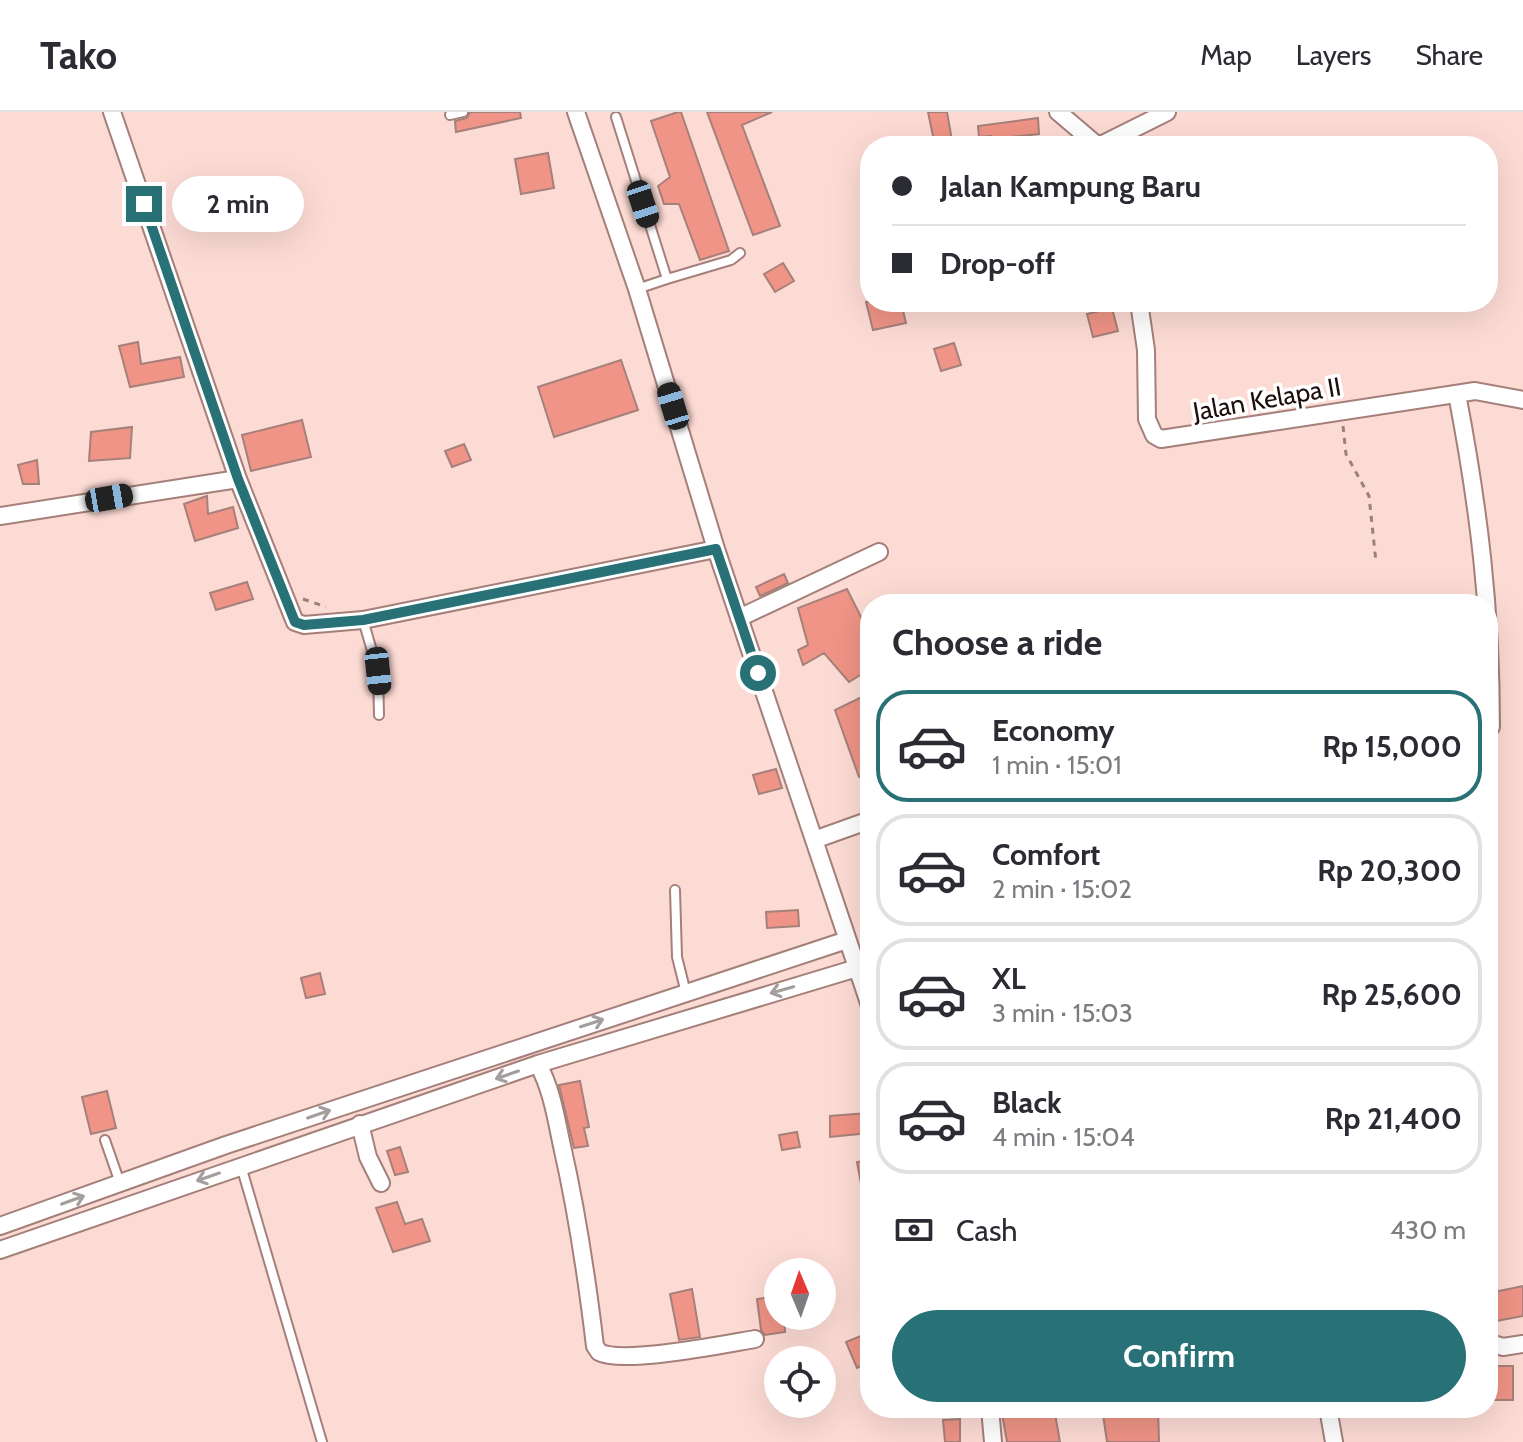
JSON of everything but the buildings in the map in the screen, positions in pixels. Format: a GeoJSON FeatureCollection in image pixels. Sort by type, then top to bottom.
{"type":"FeatureCollection","features":[{"type":"Feature","properties":{"kind":"street"},"geometry":{"type":"LineString","coordinates":[[112,112],[238,479],[295,622],[304,625],[363,620],[716,549]]}},
{"type":"Feature","properties":{"kind":"street"},"geometry":{"type":"LineString","coordinates":[[576,112],[637,289],[716,549],[860,977]]}},
{"type":"Feature","properties":{"kind":"street"},"geometry":{"type":"LineString","coordinates":[[1058,112],[1087,136]]}},
{"type":"Feature","properties":{"kind":"street"},"geometry":{"type":"LineString","coordinates":[[1119,136],[1167,112]]}},
{"type":"Feature","properties":{"kind":"street","name":"Jalan Kelapa II"},"geometry":{"type":"LineString","coordinates":[[1140,312],[1146,350],[1147,419],[1154,435],[1161,439],[1457,394],[1486,392],[1523,400]]}},
{"type":"Feature","properties":{"kind":"street"},"geometry":{"type":"LineString","coordinates":[[1457,394],[1476,492],[1488,594]]}},
{"type":"Feature","properties":{"kind":"street"},"geometry":{"type":"LineString","coordinates":[[0,516],[238,479]]}},
{"type":"Feature","properties":{"kind":"street"},"geometry":{"type":"LineString","coordinates":[[739,618],[879,552]]}},
{"type":"Feature","properties":{"kind":"street"},"geometry":{"type":"LineString","coordinates":[[814,840],[860,824]]}},
{"type":"Feature","properties":{"kind":"street"},"geometry":{"type":"LineString","coordinates":[[0,1226],[847,940]]}},
{"type":"Feature","properties":{"kind":"street"},"geometry":{"type":"LineString","coordinates":[[0,1250],[538,1064],[857,968]]}},
{"type":"Feature","properties":{"kind":"street"},"geometry":{"type":"LineString","coordinates":[[538,1064],[549,1089],[568,1171],[582,1246],[595,1346],[599,1352],[620,1356],[755,1339]]}},
{"type":"Feature","properties":{"kind":"street"},"geometry":{"type":"LineString","coordinates":[[360,1124],[368,1157],[381,1183]]}},
{"type":"Feature","properties":{"kind":"street"},"geometry":{"type":"LineString","coordinates":[[1498,1345],[1523,1344]]}},
{"type":"Feature","properties":{"kind":"street"},"geometry":{"type":"LineString","coordinates":[[991,1418],[993,1442]]}},
{"type":"Feature","properties":{"kind":"street"},"geometry":{"type":"LineString","coordinates":[[1330,1418],[1334,1442]]}},
{"type":"Feature","properties":{"kind":"lane"},"geometry":{"type":"LineString","coordinates":[[450,115],[463,112]]}},
{"type":"Feature","properties":{"kind":"lane"},"geometry":{"type":"LineString","coordinates":[[616,117],[667,279]]}},
{"type":"Feature","properties":{"kind":"lane"},"geometry":{"type":"LineString","coordinates":[[637,289],[731,260],[740,253]]}},
{"type":"Feature","properties":{"kind":"lane"},"geometry":{"type":"LineString","coordinates":[[363,620],[378,671],[379,715]]}},
{"type":"Feature","properties":{"kind":"lane"},"geometry":{"type":"LineString","coordinates":[[675,890],[677,957],[686,993]]}},
{"type":"Feature","properties":{"kind":"lane"},"geometry":{"type":"LineString","coordinates":[[105,1140],[120,1183]]}},
{"type":"Feature","properties":{"kind":"lane"},"geometry":{"type":"LineString","coordinates":[[241,1166],[322,1442]]}},
{"type":"Feature","properties":{"kind":"path"},"geometry":{"type":"LineString","coordinates":[[1341,410],[1346,454],[1369,496],[1376,562]]}},
{"type":"Feature","properties":{"kind":"path"},"geometry":{"type":"LineString","coordinates":[[284,593],[324,605],[343,621]]}},
{"type":"Feature","properties":{"kind":"route"},"geometry":{"type":"LineString","coordinates":[[144,204],[238,479],[267,545],[295,622],[304,625],[363,620],[716,549],[758,673]]}}]}
